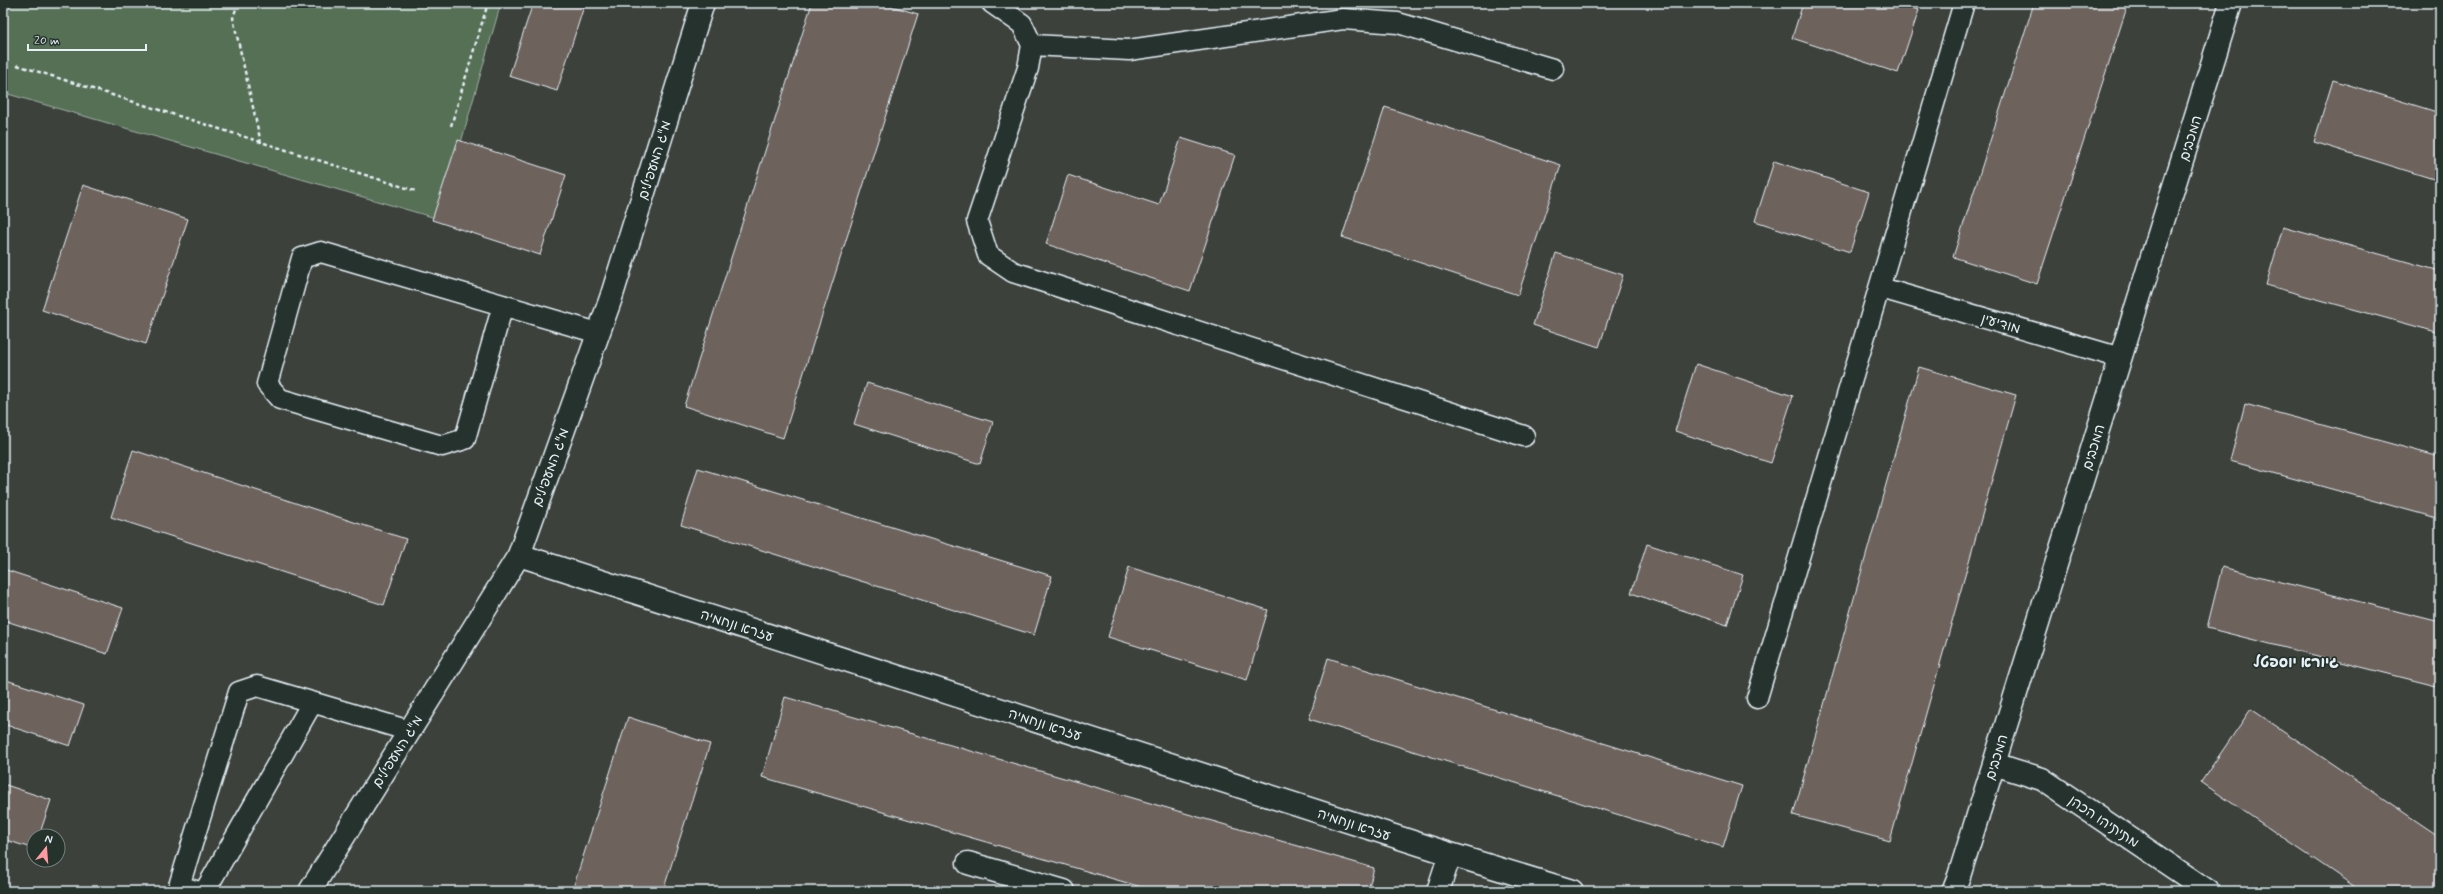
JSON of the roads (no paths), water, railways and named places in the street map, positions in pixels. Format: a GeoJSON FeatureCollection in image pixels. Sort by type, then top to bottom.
{"type":"FeatureCollection","features":[{"type":"Feature","properties":{"kind":"street","name":"מ\"ג המעפילים"},"geometry":{"type":"LineString","coordinates":[[310,891],[519,555],[598,333],[703,3]]}},
{"type":"Feature","properties":{"kind":"street","name":"המכבים"},"geometry":{"type":"LineString","coordinates":[[1953,891],[2232,3]]}},
{"type":"Feature","properties":{"kind":"street","name":"עזרא ונחמיה"},"geometry":{"type":"LineString","coordinates":[[519,555],[1450,854],[1572,891]]}},
{"type":"Feature","properties":{"kind":"street","name":"מתיתיהו הכהן"},"geometry":{"type":"LineString","coordinates":[[1994,764],[2042,780],[2208,891]]}},
{"type":"Feature","properties":{"kind":"street"},"geometry":{"type":"LineString","coordinates":[[1438,891],[1450,854]]}},
{"type":"Feature","properties":{"kind":"street"},"geometry":{"type":"LineString","coordinates":[[968,863],[1064,891]]}},
{"type":"Feature","properties":{"kind":"lane"},"geometry":{"type":"LineString","coordinates":[[992,3],[1022,24],[1032,44],[1028,68],[977,221],[988,255],[1013,272],[1524,436]]}},
{"type":"Feature","properties":{"kind":"lane"},"geometry":{"type":"LineString","coordinates":[[1757,698],[1881,288],[1964,3]]}},
{"type":"Feature","properties":{"kind":"lane"},"geometry":{"type":"LineString","coordinates":[[1032,44],[1130,50],[1343,19],[1398,23],[1553,69]]}},
{"type":"Feature","properties":{"kind":"lane"},"geometry":{"type":"LineString","coordinates":[[503,305],[465,439],[442,446],[280,399],[267,384],[302,258],[321,252],[503,305],[598,333]]}},
{"type":"Feature","properties":{"kind":"lane","name":"מודיעין"},"geometry":{"type":"LineString","coordinates":[[1881,288],[2121,358]]}},
{"type":"Feature","properties":{"kind":"lane"},"geometry":{"type":"LineString","coordinates":[[196,891],[179,886],[239,692],[257,686],[410,731]]}},
{"type":"Feature","properties":{"kind":"lane"},"geometry":{"type":"LineString","coordinates":[[205,891],[312,703]]}},
{"type":"Feature","properties":{"kind":"district","name":"גיורא יוספטל"},"geometry":{"type":"Point","coordinates":[2296,662]}}]}
